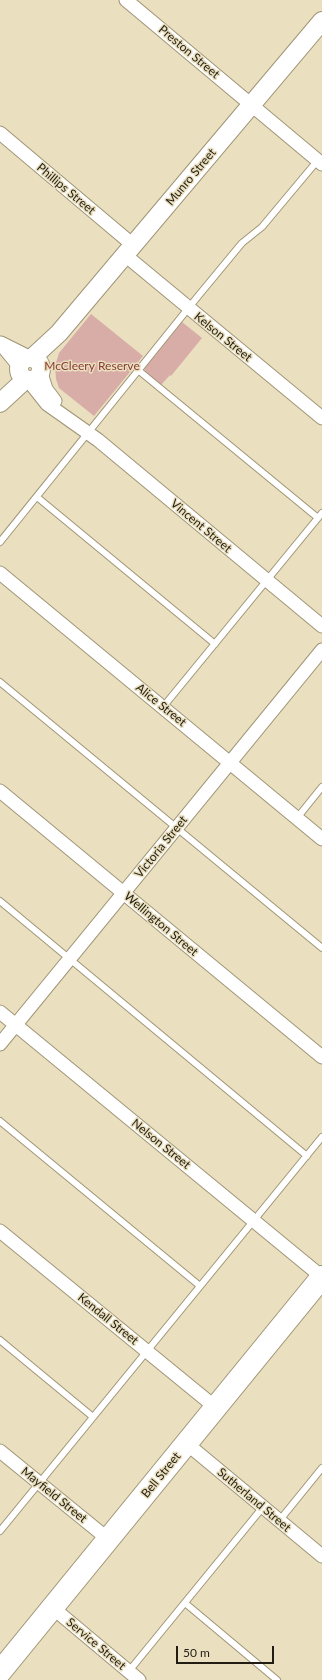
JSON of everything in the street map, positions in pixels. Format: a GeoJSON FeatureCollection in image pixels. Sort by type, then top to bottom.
{"type":"FeatureCollection","features":[{"type":"Feature","properties":{"kind":"highway","name":"Bell Street"},"geometry":{"type":"LineString","coordinates":[[0,1672],[322,1277]]}},
{"type":"Feature","properties":{"kind":"street","name":"Preston Street"},"geometry":{"type":"LineString","coordinates":[[126,0],[320,162]]}},
{"type":"Feature","properties":{"kind":"street","name":"Munro Street"},"geometry":{"type":"LineString","coordinates":[[2,400],[322,21]]}},
{"type":"Feature","properties":{"kind":"street","name":"Phillips Street"},"geometry":{"type":"LineString","coordinates":[[0,133],[129,250]]}},
{"type":"Feature","properties":{"kind":"street","name":"Kelson Street"},"geometry":{"type":"LineString","coordinates":[[129,250],[189,309],[322,418]]}},
{"type":"Feature","properties":{"kind":"street","name":"Vincent Street"},"geometry":{"type":"LineString","coordinates":[[0,343],[13,357],[30,368],[48,404],[84,429],[322,626]]}},
{"type":"Feature","properties":{"kind":"street","name":"Alice Street"},"geometry":{"type":"LineString","coordinates":[[0,572],[322,839]]}},
{"type":"Feature","properties":{"kind":"street","name":"Victoria Street"},"geometry":{"type":"LineString","coordinates":[[0,1044],[322,650]]}},
{"type":"Feature","properties":{"kind":"street","name":"Wellington Street"},"geometry":{"type":"LineString","coordinates":[[0,791],[322,1057]]}},
{"type":"Feature","properties":{"kind":"street","name":"Nelson Street"},"geometry":{"type":"LineString","coordinates":[[0,1012],[322,1277]]}},
{"type":"Feature","properties":{"kind":"street","name":"Kendall Street"},"geometry":{"type":"LineString","coordinates":[[0,1231],[215,1407]]}},
{"type":"Feature","properties":{"kind":"street","name":"Sutherland Street"},"geometry":{"type":"LineString","coordinates":[[186,1444],[322,1556]]}},
{"type":"Feature","properties":{"kind":"street","name":"Mayfield Street"},"geometry":{"type":"LineString","coordinates":[[0,1451],[108,1539]]}},
{"type":"Feature","properties":{"kind":"street","name":"Service Street"},"geometry":{"type":"LineString","coordinates":[[53,1608],[140,1680]]}},
{"type":"Feature","properties":{"kind":"lane"},"geometry":{"type":"LineString","coordinates":[[0,542],[37,497],[84,429],[138,370],[242,244],[262,227],[320,162]]}},
{"type":"Feature","properties":{"kind":"lane"},"geometry":{"type":"LineString","coordinates":[[138,370],[320,516],[163,707]]}},
{"type":"Feature","properties":{"kind":"lane"},"geometry":{"type":"LineString","coordinates":[[37,497],[215,644]]}},
{"type":"Feature","properties":{"kind":"lane"},"geometry":{"type":"LineString","coordinates":[[0,682],[322,948]]}},
{"type":"Feature","properties":{"kind":"lane"},"geometry":{"type":"LineString","coordinates":[[297,818],[322,787]]}},
{"type":"Feature","properties":{"kind":"lane"},"geometry":{"type":"LineString","coordinates":[[0,901],[307,1156]]}},
{"type":"Feature","properties":{"kind":"lane"},"geometry":{"type":"LineString","coordinates":[[0,1121],[200,1286]]}},
{"type":"Feature","properties":{"kind":"lane"},"geometry":{"type":"LineString","coordinates":[[0,1531],[322,1138]]}},
{"type":"Feature","properties":{"kind":"lane"},"geometry":{"type":"LineString","coordinates":[[0,1340],[93,1417]]}},
{"type":"Feature","properties":{"kind":"lane"},"geometry":{"type":"LineString","coordinates":[[279,1521],[322,1468]]}},
{"type":"Feature","properties":{"kind":"lane"},"geometry":{"type":"LineString","coordinates":[[129,1671],[263,1507]]}},
{"type":"Feature","properties":{"kind":"lane"},"geometry":{"type":"LineString","coordinates":[[185,1603],[277,1680]]}},
{"type":"Feature","properties":{"kind":"green space","name":"McCleery Reserve"},"geometry":{"type":"Polygon","coordinates":[[[91,314],[143,356],[94,416],[59,388],[56,379],[55,366],[59,353],[91,314]]]}},
{"type":"Feature","properties":{"kind":"green space"},"geometry":{"type":"Polygon","coordinates":[[[182,322],[202,338],[171,376],[170,375],[161,385],[145,371],[144,368],[182,322]]]}}]}
